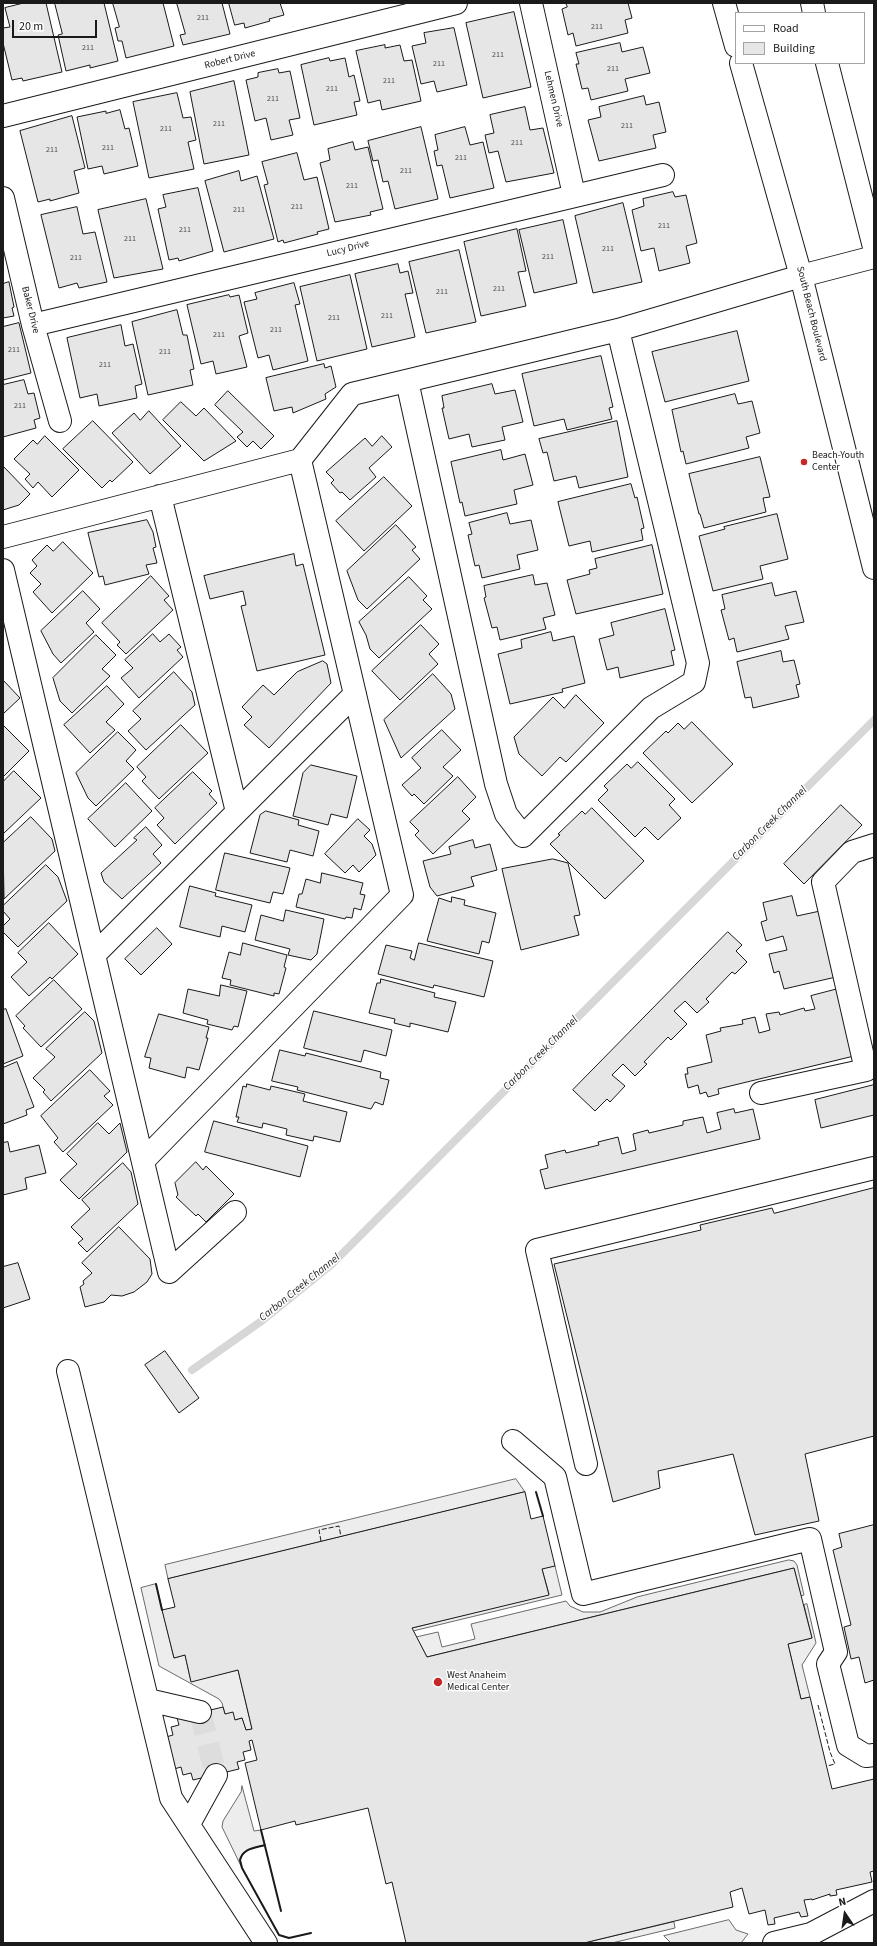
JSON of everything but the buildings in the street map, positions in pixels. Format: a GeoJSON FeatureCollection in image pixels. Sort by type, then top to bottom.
{"type":"FeatureCollection","features":[{"type":"Feature","properties":{"kind":"street","name":"Robert Drive"},"geometry":{"type":"LineString","coordinates":[[3,116],[456,3]]}},
{"type":"Feature","properties":{"kind":"street","name":"Lehmen Drive"},"geometry":{"type":"LineString","coordinates":[[531,3],[574,195]]}},
{"type":"Feature","properties":{"kind":"street"},"geometry":{"type":"LineString","coordinates":[[724,3],[735,42]]}},
{"type":"Feature","properties":{"kind":"street","name":"South Beach Boulevard"},"geometry":{"type":"LineString","coordinates":[[741,64],[801,276],[874,568]]}},
{"type":"Feature","properties":{"kind":"street"},"geometry":{"type":"LineString","coordinates":[[827,64],[874,248]]}},
{"type":"Feature","properties":{"kind":"street","name":"Lucy Drive"},"geometry":{"type":"LineString","coordinates":[[33,325],[663,175]]}},
{"type":"Feature","properties":{"kind":"street","name":"Baker Drive"},"geometry":{"type":"LineString","coordinates":[[3,198],[33,325],[60,421]]}},
{"type":"Feature","properties":{"kind":"street"},"geometry":{"type":"LineString","coordinates":[[3,537],[300,460],[352,394],[618,330],[801,276],[874,257]]}},
{"type":"Feature","properties":{"kind":"street"},"geometry":{"type":"LineString","coordinates":[[407,381],[496,784],[506,814],[523,836],[651,708],[694,682],[698,663],[618,330]]}},
{"type":"Feature","properties":{"kind":"street"},"geometry":{"type":"LineString","coordinates":[[143,1161],[402,895],[300,460]]}},
{"type":"Feature","properties":{"kind":"street"},"geometry":{"type":"LineString","coordinates":[[160,496],[237,812]]}},
{"type":"Feature","properties":{"kind":"street"},"geometry":{"type":"LineString","coordinates":[[3,570],[169,1272],[235,1212]]}},
{"type":"Feature","properties":{"kind":"street"},"geometry":{"type":"LineString","coordinates":[[94,955],[355,694]]}},
{"type":"Feature","properties":{"kind":"street"},"geometry":{"type":"LineString","coordinates":[[761,1093],[870,1069],[823,882],[852,852],[874,845]]}},
{"type":"Feature","properties":{"kind":"street"},"geometry":{"type":"LineString","coordinates":[[586,1464],[537,1250],[874,1168]]}},
{"type":"Feature","properties":{"kind":"street"},"geometry":{"type":"LineString","coordinates":[[68,1371],[171,1798],[266,1943]]}},
{"type":"Feature","properties":{"kind":"street"},"geometry":{"type":"LineString","coordinates":[[514,1441],[555,1477],[583,1594],[810,1539],[836,1652],[828,1664],[848,1745],[866,1756],[874,1754]]}},
{"type":"Feature","properties":{"kind":"street"},"geometry":{"type":"LineString","coordinates":[[148,1700],[200,1712]]}},
{"type":"Feature","properties":{"kind":"street"},"geometry":{"type":"LineString","coordinates":[[189,1824],[216,1775]]}},
{"type":"Feature","properties":{"kind":"street"},"geometry":{"type":"LineString","coordinates":[[774,1943],[811,1934],[874,1901]]}},
{"type":"Feature","properties":{"kind":"shaded area"},"geometry":{"type":"Polygon","coordinates":[[[516,1479],[525,1492],[168,1579],[165,1565],[516,1479]]]}},
{"type":"Feature","properties":{"kind":"shaded area"},"geometry":{"type":"Polygon","coordinates":[[[789,1560],[794,1561],[797,1565],[804,1595],[801,1596],[794,1568],[427,1657],[416,1637],[438,1632],[442,1647],[475,1639],[471,1624],[566,1601],[570,1606],[583,1612],[600,1612],[637,1597],[789,1560]]]}},
{"type":"Feature","properties":{"kind":"shaded area"},"geometry":{"type":"Polygon","coordinates":[[[555,1566],[562,1595],[413,1631],[412,1628],[549,1594],[542,1569],[555,1566]]]}},
{"type":"Feature","properties":{"kind":"shaded area"},"geometry":{"type":"Polygon","coordinates":[[[156,1584],[174,1658],[185,1655],[191,1681],[238,1670],[252,1729],[246,1730],[242,1718],[235,1720],[225,1714],[222,1703],[219,1699],[159,1666],[141,1588],[156,1584]]]}},
{"type":"Feature","properties":{"kind":"shaded area"},"geometry":{"type":"Polygon","coordinates":[[[807,1604],[816,1643],[802,1665],[810,1697],[801,1699],[788,1644],[812,1638],[804,1605],[807,1604]]]}},
{"type":"Feature","properties":{"kind":"shaded area"},"geometry":{"type":"Polygon","coordinates":[[[242,1786],[254,1831],[261,1830],[265,1845],[250,1849],[243,1853],[240,1860],[242,1868],[222,1827],[223,1821],[241,1792],[242,1786]]]}},
{"type":"Feature","properties":{"kind":"shaded area"},"geometry":{"type":"Polygon","coordinates":[[[729,1920],[736,1930],[748,1934],[741,1943],[671,1943],[664,1936],[729,1920]]]}},
{"type":"Feature","properties":{"kind":"shaded area"},"geometry":{"type":"Polygon","coordinates":[[[674,1922],[675,1928],[612,1943],[584,1943],[674,1922]]]}},
{"type":"Feature","properties":{"kind":"waterway","name":"Carbon Creek Channel"},"geometry":{"type":"LineString","coordinates":[[192,1370],[263,1320],[331,1265],[874,720]]}},
{"type":"Feature","properties":{"kind":"tunnel"},"geometry":{"type":"LineString","coordinates":[[200,1712],[216,1775]]}},
{"type":"Feature","properties":{"kind":"fence"},"geometry":{"type":"LineString","coordinates":[[321,1541],[319,1530],[339,1526],[341,1537]]}},
{"type":"Feature","properties":{"kind":"fence"},"geometry":{"type":"LineString","coordinates":[[818,1705],[830,1752],[835,1764],[827,1766]]}},
{"type":"Feature","properties":{"kind":"wall"},"geometry":{"type":"LineString","coordinates":[[536,1492],[543,1516]]}},
{"type":"Feature","properties":{"kind":"wall"},"geometry":{"type":"LineString","coordinates":[[156,1584],[162,1610]]}},
{"type":"Feature","properties":{"kind":"wall"},"geometry":{"type":"LineString","coordinates":[[261,1830],[281,1911]]}},
{"type":"Feature","properties":{"kind":"wall"},"geometry":{"type":"LineString","coordinates":[[265,1845],[250,1849],[244,1853],[240,1860],[242,1868],[279,1935],[289,1938],[311,1933]]}},
{"type":"Feature","properties":{"kind":"place","name":"Beach-Youth Center"},"geometry":{"type":"Point","coordinates":[804,462]}},
{"type":"Feature","properties":{"kind":"place","name":"West Anaheim Medical Center"},"geometry":{"type":"Point","coordinates":[438,1682]}}]}
